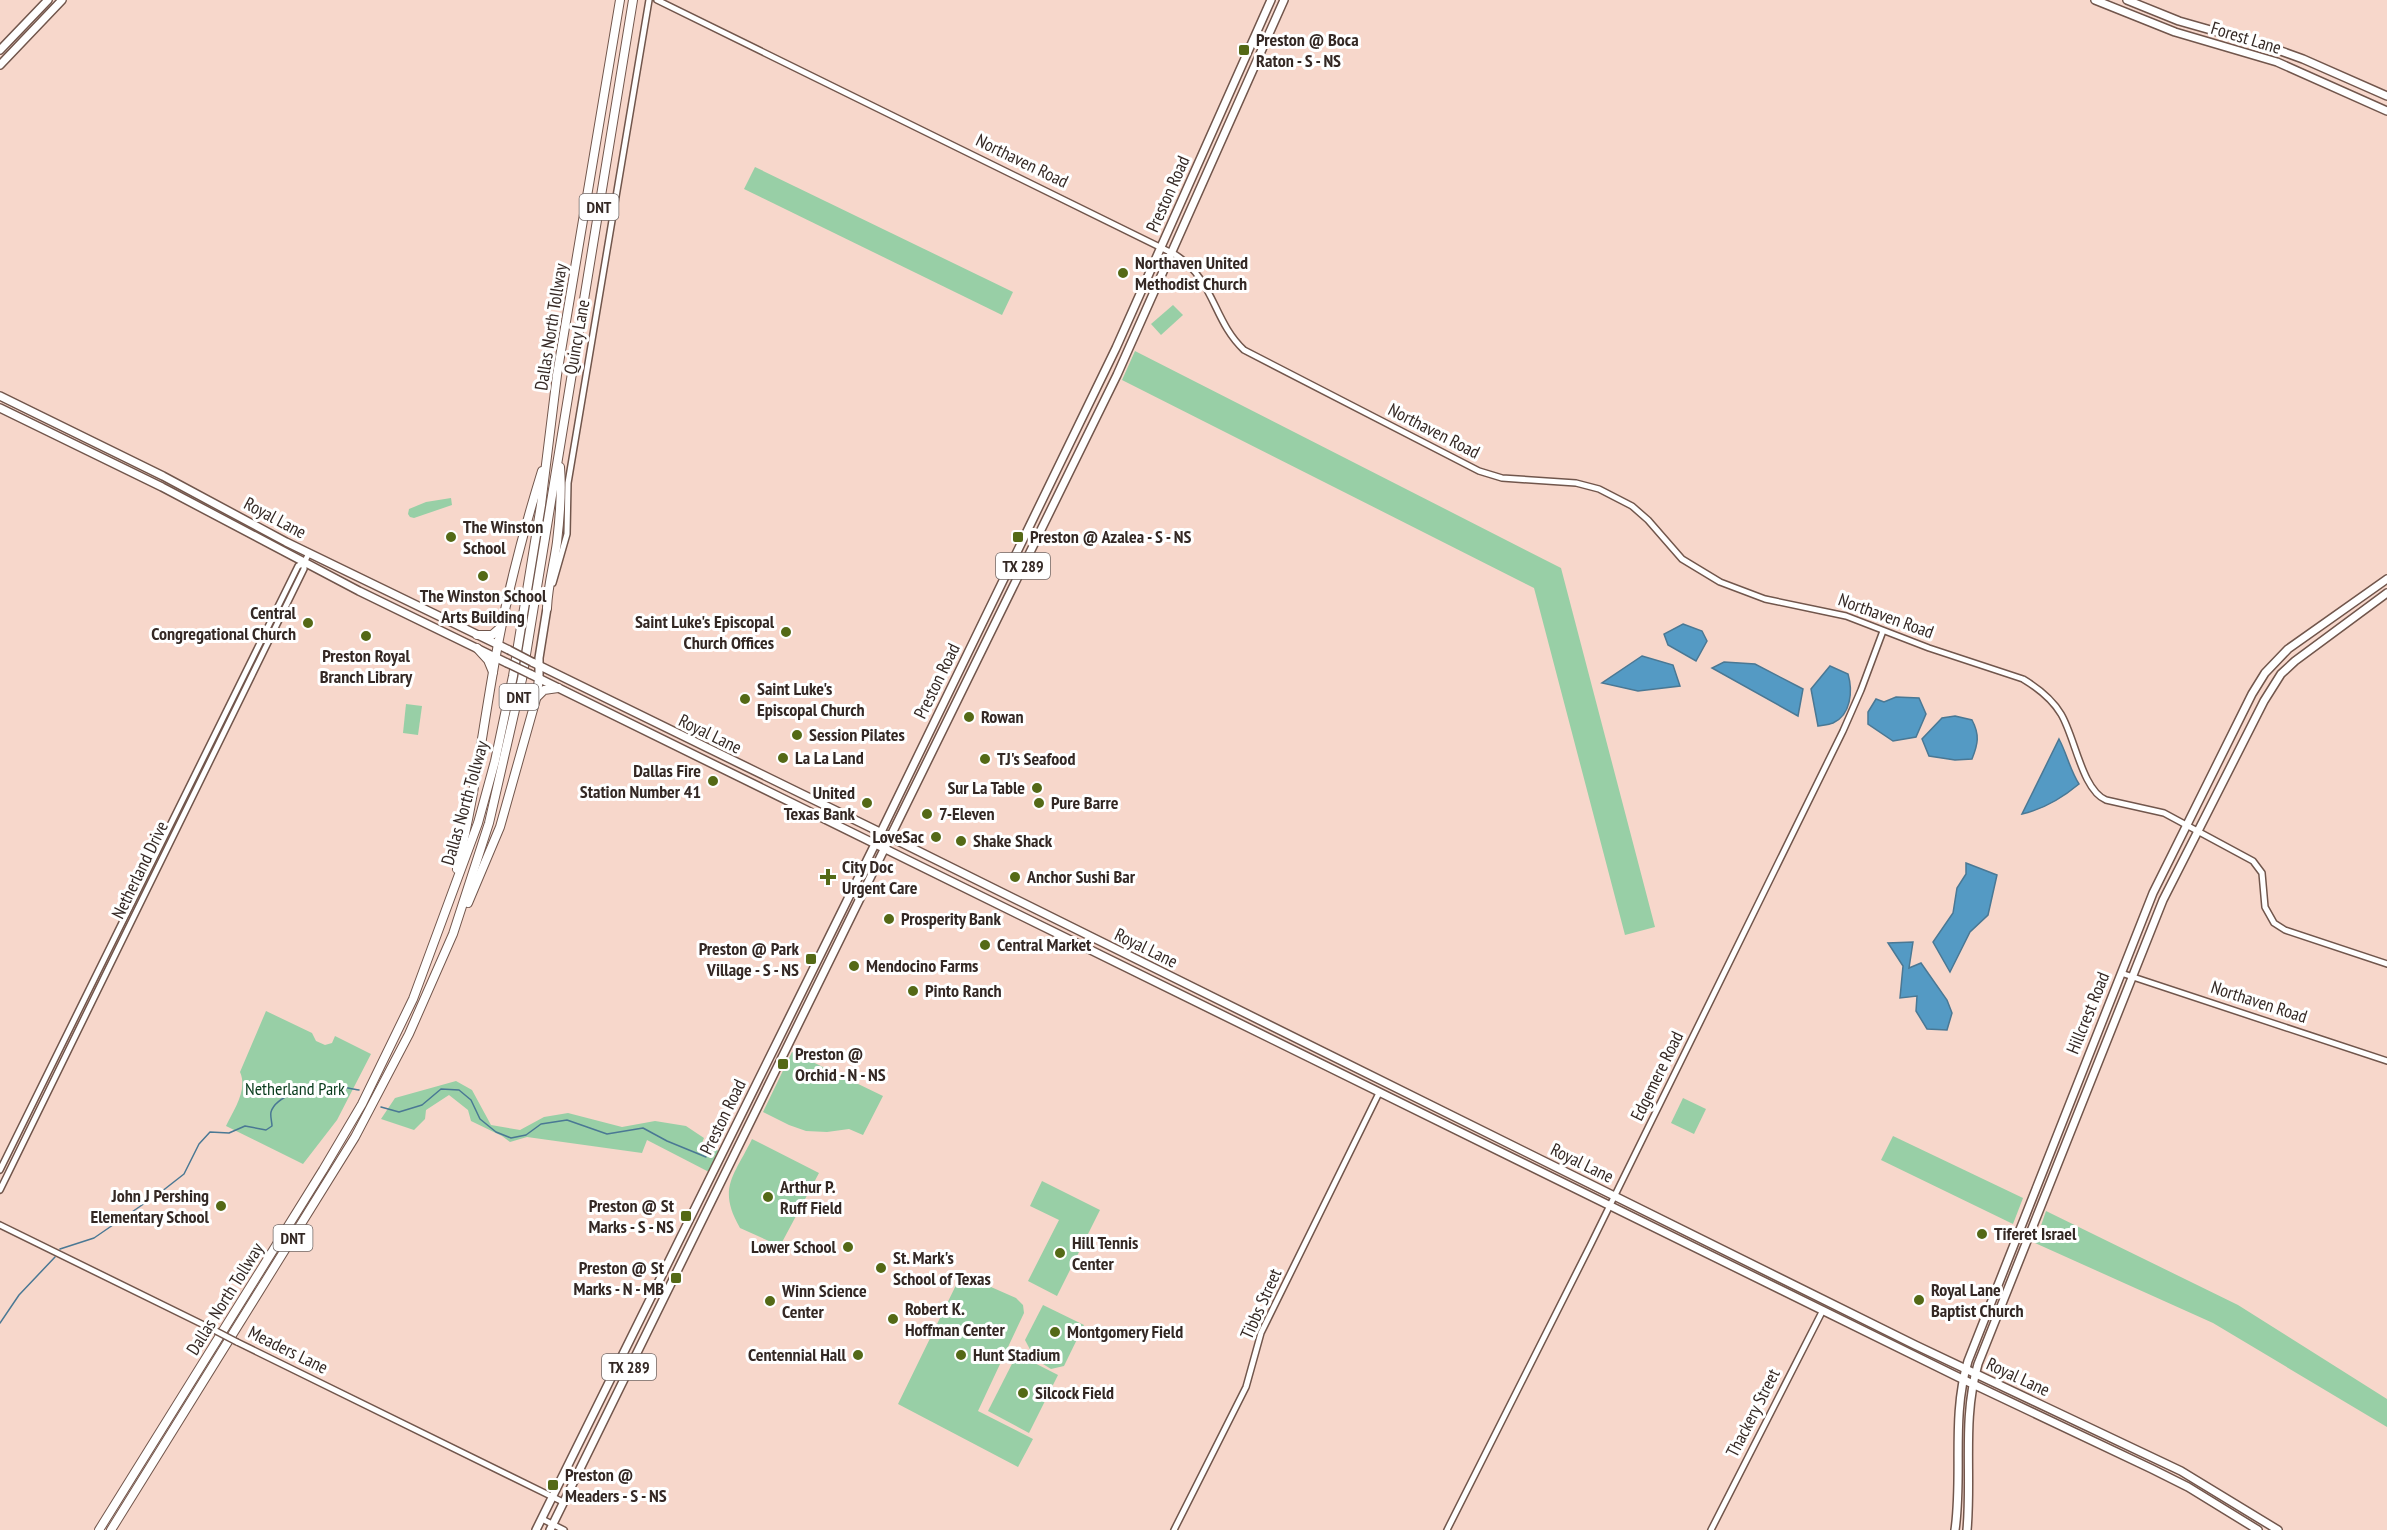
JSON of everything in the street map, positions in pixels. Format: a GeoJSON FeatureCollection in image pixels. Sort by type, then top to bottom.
{"type":"FeatureCollection","features":[{"type":"Feature","properties":{"kind":"highway","name":"Dallas North Tollway"},"geometry":{"type":"LineString","coordinates":[[99,1530],[362,1104],[413,999],[478,824],[504,720],[541,505],[557,375],[620,0]]}},
{"type":"Feature","properties":{"kind":"highway","name":"Dallas North Tollway"},"geometry":{"type":"LineString","coordinates":[[111,1530],[355,1137],[400,1052],[453,934],[489,823],[522,679],[633,0]]}},
{"type":"Feature","properties":{"kind":"highway"},"geometry":{"type":"LineString","coordinates":[[455,891],[455,877],[477,780],[502,624],[521,539],[548,451]]}},
{"type":"Feature","properties":{"kind":"highway"},"geometry":{"type":"LineString","coordinates":[[547,608],[548,581],[557,544],[560,518],[559,453]]}},
{"type":"Feature","properties":{"kind":"highway"},"geometry":{"type":"LineString","coordinates":[[477,634],[492,635],[502,624]]}},
{"type":"Feature","properties":{"kind":"highway"},"geometry":{"type":"LineString","coordinates":[[477,648],[488,660],[493,676]]}},
{"type":"Feature","properties":{"kind":"highway"},"geometry":{"type":"LineString","coordinates":[[453,934],[500,827],[536,699],[539,679]]}},
{"type":"Feature","properties":{"kind":"highway"},"geometry":{"type":"LineString","coordinates":[[536,699],[544,690],[558,688]]}},
{"type":"Feature","properties":{"kind":"main road"},"geometry":{"type":"LineString","coordinates":[[0,50],[48,0]]}},
{"type":"Feature","properties":{"kind":"main road"},"geometry":{"type":"LineString","coordinates":[[0,65],[62,0]]}},
{"type":"Feature","properties":{"kind":"main road","name":"Preston Road"},"geometry":{"type":"LineString","coordinates":[[536,1530],[829,938],[1116,348],[1271,0]]}},
{"type":"Feature","properties":{"kind":"main road","name":"Preston Road"},"geometry":{"type":"LineString","coordinates":[[551,1527],[1126,353],[1284,0]]}},
{"type":"Feature","properties":{"kind":"main road","name":"Forest Lane"},"geometry":{"type":"LineString","coordinates":[[2095,0],[2175,32],[2277,62],[2387,111]]}},
{"type":"Feature","properties":{"kind":"main road","name":"Forest Lane"},"geometry":{"type":"LineString","coordinates":[[2127,0],[2179,21],[2293,55],[2387,96]]}},
{"type":"Feature","properties":{"kind":"main road"},"geometry":{"type":"LineString","coordinates":[[2175,32],[2179,21]]}},
{"type":"Feature","properties":{"kind":"main road"},"geometry":{"type":"LineString","coordinates":[[1116,348],[1126,353]]}},
{"type":"Feature","properties":{"kind":"main road","name":"Royal Lane"},"geometry":{"type":"LineString","coordinates":[[0,396],[93,441],[365,581],[880,832],[1975,1374],[2193,1478],[2278,1530]]}},
{"type":"Feature","properties":{"kind":"main road","name":"Royal Lane"},"geometry":{"type":"LineString","coordinates":[[0,408],[88,450],[359,591],[1973,1385],[2126,1456],[2188,1487],[2258,1530]]}},
{"type":"Feature","properties":{"kind":"main road"},"geometry":{"type":"LineString","coordinates":[[88,450],[93,441]]}},
{"type":"Feature","properties":{"kind":"main road"},"geometry":{"type":"LineString","coordinates":[[212,514],[217,505]]}},
{"type":"Feature","properties":{"kind":"main road","name":"Hillcrest Road"},"geometry":{"type":"LineString","coordinates":[[1955,1530],[1958,1499],[1957,1426],[1966,1369],[2153,892],[2186,823],[2265,673],[2288,649],[2387,579]]}},
{"type":"Feature","properties":{"kind":"main road"},"geometry":{"type":"LineString","coordinates":[[359,591],[365,581]]}},
{"type":"Feature","properties":{"kind":"main road","name":"Hillcrest Road"},"geometry":{"type":"LineString","coordinates":[[1967,1530],[1969,1498],[1967,1425],[1975,1374],[2163,900],[2264,700],[2281,674],[2295,661],[2387,593]]}},
{"type":"Feature","properties":{"kind":"main road","name":"Quincy Lane"},"geometry":{"type":"LineString","coordinates":[[539,679],[535,664],[547,608]]}},
{"type":"Feature","properties":{"kind":"main road"},"geometry":{"type":"LineString","coordinates":[[416,619],[422,609]]}},
{"type":"Feature","properties":{"kind":"main road"},"geometry":{"type":"LineString","coordinates":[[946,696],[955,701]]}},
{"type":"Feature","properties":{"kind":"main road"},"geometry":{"type":"LineString","coordinates":[[658,737],[666,729]]}},
{"type":"Feature","properties":{"kind":"main road"},"geometry":{"type":"LineString","coordinates":[[666,729],[666,741]]}},
{"type":"Feature","properties":{"kind":"main road"},"geometry":{"type":"LineString","coordinates":[[925,738],[936,742]]}},
{"type":"Feature","properties":{"kind":"main road"},"geometry":{"type":"LineString","coordinates":[[711,763],[716,753]]}},
{"type":"Feature","properties":{"kind":"main road"},"geometry":{"type":"LineString","coordinates":[[777,796],[782,785]]}},
{"type":"Feature","properties":{"kind":"main road"},"geometry":{"type":"LineString","coordinates":[[802,808],[808,798]]}},
{"type":"Feature","properties":{"kind":"main road"},"geometry":{"type":"LineString","coordinates":[[833,929],[842,934]]}},
{"type":"Feature","properties":{"kind":"main road"},"geometry":{"type":"LineString","coordinates":[[829,938],[838,943]]}},
{"type":"Feature","properties":{"kind":"main road"},"geometry":{"type":"LineString","coordinates":[[1218,1012],[1223,1002]]}},
{"type":"Feature","properties":{"kind":"main road"},"geometry":{"type":"LineString","coordinates":[[1495,1149],[1500,1139]]}},
{"type":"Feature","properties":{"kind":"main road"},"geometry":{"type":"LineString","coordinates":[[1721,1260],[1726,1251]]}},
{"type":"Feature","properties":{"kind":"main road"},"geometry":{"type":"LineString","coordinates":[[2034,1413],[2038,1403]]}},
{"type":"Feature","properties":{"kind":"main road"},"geometry":{"type":"LineString","coordinates":[[2126,1456],[2130,1448]]}},
{"type":"Feature","properties":{"kind":"street","name":"Quincy Lane"},"geometry":{"type":"LineString","coordinates":[[547,608],[565,547],[568,525],[568,483],[649,0]]}},
{"type":"Feature","properties":{"kind":"street","name":"Northaven Road"},"geometry":{"type":"LineString","coordinates":[[657,0],[1172,253],[1189,264],[1201,277],[1222,320],[1239,345],[1262,361],[1479,471],[1502,478],[1588,485],[1632,506],[1648,520],[1682,559],[1720,582],[1765,599],[1829,612],[2024,679],[2041,692],[2059,711],[2091,788],[2098,795],[2106,800],[2156,810],[2186,823],[2245,856],[2259,867],[2264,880],[2266,912],[2279,927],[2387,964]]}},
{"type":"Feature","properties":{"kind":"street","name":"Netherland Drive"},"geometry":{"type":"LineString","coordinates":[[0,1190],[304,569],[309,553]]}},
{"type":"Feature","properties":{"kind":"street","name":"Netherland Drive"},"geometry":{"type":"LineString","coordinates":[[0,1170],[298,566],[304,563]]}},
{"type":"Feature","properties":{"kind":"street","name":"Edgemere Road"},"geometry":{"type":"LineString","coordinates":[[1447,1530],[1615,1196],[1843,731],[1883,631]]}},
{"type":"Feature","properties":{"kind":"street"},"geometry":{"type":"LineString","coordinates":[[256,650],[263,653]]}},
{"type":"Feature","properties":{"kind":"street"},"geometry":{"type":"LineString","coordinates":[[184,796],[191,799]]}},
{"type":"Feature","properties":{"kind":"street"},"geometry":{"type":"LineString","coordinates":[[127,913],[134,916]]}},
{"type":"Feature","properties":{"kind":"street","name":"Northaven Road"},"geometry":{"type":"LineString","coordinates":[[2121,973],[2387,1061]]}},
{"type":"Feature","properties":{"kind":"street","name":"Tibbs Street"},"geometry":{"type":"LineString","coordinates":[[1174,1530],[1246,1387],[1261,1333],[1379,1093]]}},
{"type":"Feature","properties":{"kind":"street","name":"Meaders Lane"},"geometry":{"type":"LineString","coordinates":[[0,1225],[563,1502]]}},
{"type":"Feature","properties":{"kind":"street","name":"Thackery Street"},"geometry":{"type":"LineString","coordinates":[[1711,1530],[1822,1310]]}},
{"type":"Feature","properties":{"kind":"street"},"geometry":{"type":"LineString","coordinates":[[542,1519],[551,1527],[564,1530]]}},
{"type":"Feature","properties":{"kind":"green space"},"geometry":{"type":"Polygon","coordinates":[[[755,167],[1013,292],[1002,315],[744,189],[755,167]]]}},
{"type":"Feature","properties":{"kind":"green space"},"geometry":{"type":"Polygon","coordinates":[[[1173,305],[1183,315],[1161,335],[1151,324],[1173,305]]]}},
{"type":"Feature","properties":{"kind":"green space"},"geometry":{"type":"Polygon","coordinates":[[[1135,351],[1561,568],[1655,927],[1625,935],[1534,588],[1122,380],[1135,351]]]}},
{"type":"Feature","properties":{"kind":"green space"},"geometry":{"type":"Polygon","coordinates":[[[451,498],[452,505],[414,518],[408,514],[409,509],[426,502],[451,498]]]}},
{"type":"Feature","properties":{"kind":"green space"},"geometry":{"type":"Polygon","coordinates":[[[406,704],[422,706],[418,735],[403,733],[406,704]]]}},
{"type":"Feature","properties":{"kind":"green space","name":"Netherland Park"},"geometry":{"type":"Polygon","coordinates":[[[266,1011],[312,1033],[316,1041],[325,1045],[332,1043],[335,1036],[371,1054],[337,1120],[303,1164],[226,1126],[241,1093],[240,1072],[266,1011]]]}},
{"type":"Feature","properties":{"kind":"green space"},"geometry":{"type":"Polygon","coordinates":[[[792,1052],[883,1096],[863,1135],[849,1129],[827,1132],[806,1131],[763,1112],[792,1052]]]}},
{"type":"Feature","properties":{"kind":"green space"},"geometry":{"type":"Polygon","coordinates":[[[456,1081],[472,1090],[491,1125],[520,1130],[544,1117],[568,1113],[622,1127],[655,1121],[686,1126],[704,1138],[702,1143],[719,1151],[709,1172],[647,1140],[642,1153],[527,1137],[510,1142],[471,1121],[468,1110],[449,1095],[426,1110],[425,1119],[414,1130],[381,1119],[395,1098],[456,1081]]]}},
{"type":"Feature","properties":{"kind":"green space"},"geometry":{"type":"Polygon","coordinates":[[[1683,1098],[1706,1109],[1694,1134],[1671,1123],[1683,1098]]]}},
{"type":"Feature","properties":{"kind":"green space"},"geometry":{"type":"Polygon","coordinates":[[[1893,1136],[2023,1198],[2013,1224],[1881,1160],[1893,1136]]]}},
{"type":"Feature","properties":{"kind":"green space","name":"Arthur P. Ruff Field"},"geometry":{"type":"Polygon","coordinates":[[[752,1139],[819,1173],[780,1246],[740,1228],[733,1214],[729,1192],[731,1182],[752,1139]]]}},
{"type":"Feature","properties":{"kind":"green space","name":"Hill Tennis Center"},"geometry":{"type":"Polygon","coordinates":[[[1042,1181],[1100,1210],[1057,1296],[1028,1281],[1059,1220],[1030,1206],[1042,1181]]]}},
{"type":"Feature","properties":{"kind":"green space"},"geometry":{"type":"Polygon","coordinates":[[[2046,1211],[2238,1305],[2387,1399],[2387,1427],[2213,1323],[2035,1243],[2046,1211]]]}},
{"type":"Feature","properties":{"kind":"green space"},"geometry":{"type":"Polygon","coordinates":[[[966,1276],[1016,1298],[1023,1305],[1024,1313],[978,1411],[1033,1439],[1018,1467],[898,1404],[959,1279],[966,1276]]]}},
{"type":"Feature","properties":{"kind":"green space","name":"Montgomery Field"},"geometry":{"type":"Polygon","coordinates":[[[1043,1305],[1084,1325],[1064,1366],[1051,1369],[1035,1359],[1025,1340],[1043,1305]]]}},
{"type":"Feature","properties":{"kind":"green space","name":"Silcock Field"},"geometry":{"type":"Polygon","coordinates":[[[1017,1354],[1058,1375],[1029,1433],[988,1411],[1017,1354]]]}},
{"type":"Feature","properties":{"kind":"water"},"geometry":{"type":"Polygon","coordinates":[[[1683,624],[1702,631],[1707,641],[1696,661],[1668,645],[1664,634],[1683,624]]]}},
{"type":"Feature","properties":{"kind":"water"},"geometry":{"type":"Polygon","coordinates":[[[1642,656],[1673,665],[1680,686],[1638,691],[1602,683],[1642,656]]]}},
{"type":"Feature","properties":{"kind":"water"},"geometry":{"type":"Polygon","coordinates":[[[1724,662],[1755,664],[1803,689],[1798,716],[1712,668],[1724,662]]]}},
{"type":"Feature","properties":{"kind":"water"},"geometry":{"type":"Polygon","coordinates":[[[1830,666],[1848,674],[1849,702],[1839,719],[1831,724],[1818,726],[1811,689],[1830,666]]]}},
{"type":"Feature","properties":{"kind":"water"},"geometry":{"type":"Polygon","coordinates":[[[1896,697],[1919,698],[1926,714],[1916,737],[1893,741],[1868,724],[1868,712],[1876,699],[1884,702],[1896,697]]]}},
{"type":"Feature","properties":{"kind":"water"},"geometry":{"type":"Polygon","coordinates":[[[1955,716],[1972,720],[1975,725],[1977,740],[1972,759],[1955,760],[1929,756],[1922,739],[1942,718],[1955,716]]]}},
{"type":"Feature","properties":{"kind":"water"},"geometry":{"type":"Polygon","coordinates":[[[2059,739],[2079,784],[2052,803],[2022,814],[2059,739]]]}},
{"type":"Feature","properties":{"kind":"water"},"geometry":{"type":"Polygon","coordinates":[[[1966,863],[1997,875],[1988,915],[1970,932],[1950,972],[1933,942],[1953,913],[1957,888],[1966,874],[1966,863]]]}},
{"type":"Feature","properties":{"kind":"water"},"geometry":{"type":"Polygon","coordinates":[[[1913,942],[1909,968],[1921,963],[1947,1000],[1952,1013],[1947,1030],[1927,1029],[1916,1011],[1917,996],[1900,998],[1903,966],[1888,943],[1913,942]]]}},
{"type":"Feature","properties":{"kind":"waterway"},"geometry":{"type":"LineString","coordinates":[[60,1249],[94,1238],[161,1192],[184,1174],[199,1144],[210,1132],[229,1133],[245,1126],[266,1130],[272,1126],[271,1114],[274,1106],[286,1097],[303,1090],[329,1086],[359,1090]]}},
{"type":"Feature","properties":{"kind":"waterway"},"geometry":{"type":"LineString","coordinates":[[381,1107],[399,1112],[422,1105],[441,1089],[459,1090],[471,1100],[480,1119],[496,1132],[511,1138],[526,1135],[541,1124],[567,1120],[607,1134],[643,1128],[706,1157]]}},
{"type":"Feature","properties":{"kind":"waterway"},"geometry":{"type":"LineString","coordinates":[[0,1323],[19,1295],[55,1257]]}},
{"type":"Feature","properties":{"kind":"place","name":"Preston @ Boca Raton - S - NS"},"geometry":{"type":"Point","coordinates":[1244,50]}},
{"type":"Feature","properties":{"kind":"place","name":"Northaven United Methodist Church"},"geometry":{"type":"Point","coordinates":[1123,273]}},
{"type":"Feature","properties":{"kind":"place","name":"The Winston School"},"geometry":{"type":"Point","coordinates":[451,537]}},
{"type":"Feature","properties":{"kind":"place","name":"Preston @ Azalea - S - NS"},"geometry":{"type":"Point","coordinates":[1018,537]}},
{"type":"Feature","properties":{"kind":"place","name":"The Winston School Arts Building"},"geometry":{"type":"Point","coordinates":[483,576]}},
{"type":"Feature","properties":{"kind":"place","name":"Central Congregational Church"},"geometry":{"type":"Point","coordinates":[308,623]}},
{"type":"Feature","properties":{"kind":"place","name":"Saint Luke's Episcopal Church Offices"},"geometry":{"type":"Point","coordinates":[786,632]}},
{"type":"Feature","properties":{"kind":"place","name":"Preston Royal Branch Library"},"geometry":{"type":"Point","coordinates":[366,636]}},
{"type":"Feature","properties":{"kind":"place","name":"Saint Luke's Episcopal Church"},"geometry":{"type":"Point","coordinates":[745,699]}},
{"type":"Feature","properties":{"kind":"place","name":"Rowan"},"geometry":{"type":"Point","coordinates":[969,717]}},
{"type":"Feature","properties":{"kind":"place","name":"Session Pilates"},"geometry":{"type":"Point","coordinates":[797,735]}},
{"type":"Feature","properties":{"kind":"place","name":"La La Land"},"geometry":{"type":"Point","coordinates":[783,758]}},
{"type":"Feature","properties":{"kind":"place","name":"TJ's Seafood"},"geometry":{"type":"Point","coordinates":[985,759]}},
{"type":"Feature","properties":{"kind":"place","name":"Dallas Fire Station Number 41"},"geometry":{"type":"Point","coordinates":[713,781]}},
{"type":"Feature","properties":{"kind":"place","name":"Sur La Table"},"geometry":{"type":"Point","coordinates":[1037,788]}},
{"type":"Feature","properties":{"kind":"place","name":"United Texas Bank"},"geometry":{"type":"Point","coordinates":[867,803]}},
{"type":"Feature","properties":{"kind":"place","name":"Pure Barre"},"geometry":{"type":"Point","coordinates":[1039,803]}},
{"type":"Feature","properties":{"kind":"place","name":"7-Eleven"},"geometry":{"type":"Point","coordinates":[927,814]}},
{"type":"Feature","properties":{"kind":"place","name":"LoveSac"},"geometry":{"type":"Point","coordinates":[936,837]}},
{"type":"Feature","properties":{"kind":"place","name":"Shake Shack"},"geometry":{"type":"Point","coordinates":[961,841]}},
{"type":"Feature","properties":{"kind":"place","name":"City Doc Urgent Care"},"geometry":{"type":"Point","coordinates":[828,877]}},
{"type":"Feature","properties":{"kind":"place","name":"Anchor Sushi Bar"},"geometry":{"type":"Point","coordinates":[1015,877]}},
{"type":"Feature","properties":{"kind":"place","name":"Prosperity Bank"},"geometry":{"type":"Point","coordinates":[889,919]}},
{"type":"Feature","properties":{"kind":"place","name":"Central Market"},"geometry":{"type":"Point","coordinates":[985,945]}},
{"type":"Feature","properties":{"kind":"place","name":"Preston @ Park Village - S - NS"},"geometry":{"type":"Point","coordinates":[811,959]}},
{"type":"Feature","properties":{"kind":"place","name":"Mendocino Farms"},"geometry":{"type":"Point","coordinates":[854,966]}},
{"type":"Feature","properties":{"kind":"place","name":"Pinto Ranch"},"geometry":{"type":"Point","coordinates":[913,991]}},
{"type":"Feature","properties":{"kind":"place","name":"Preston @ Orchid - N - NS"},"geometry":{"type":"Point","coordinates":[783,1064]}},
{"type":"Feature","properties":{"kind":"place","name":"Arthur P. Ruff Field"},"geometry":{"type":"Point","coordinates":[768,1197]}},
{"type":"Feature","properties":{"kind":"place","name":"John J Pershing Elementary School"},"geometry":{"type":"Point","coordinates":[221,1206]}},
{"type":"Feature","properties":{"kind":"place","name":"Preston @ St Marks - S - NS"},"geometry":{"type":"Point","coordinates":[686,1216]}},
{"type":"Feature","properties":{"kind":"place","name":"Tiferet Israel"},"geometry":{"type":"Point","coordinates":[1982,1234]}},
{"type":"Feature","properties":{"kind":"place","name":"Lower School"},"geometry":{"type":"Point","coordinates":[848,1247]}},
{"type":"Feature","properties":{"kind":"place","name":"Hill Tennis Center"},"geometry":{"type":"Point","coordinates":[1060,1253]}},
{"type":"Feature","properties":{"kind":"place","name":"St. Mark's School of Texas"},"geometry":{"type":"Point","coordinates":[881,1268]}},
{"type":"Feature","properties":{"kind":"place","name":"Preston @ St Marks - N - MB"},"geometry":{"type":"Point","coordinates":[676,1278]}},
{"type":"Feature","properties":{"kind":"place","name":"Royal Lane Baptist Church"},"geometry":{"type":"Point","coordinates":[1919,1300]}},
{"type":"Feature","properties":{"kind":"place","name":"Winn Science Center"},"geometry":{"type":"Point","coordinates":[770,1301]}},
{"type":"Feature","properties":{"kind":"place","name":"Robert K. Hoffman Center"},"geometry":{"type":"Point","coordinates":[893,1319]}},
{"type":"Feature","properties":{"kind":"place","name":"Montgomery Field"},"geometry":{"type":"Point","coordinates":[1055,1332]}},
{"type":"Feature","properties":{"kind":"place","name":"Centennial Hall"},"geometry":{"type":"Point","coordinates":[858,1355]}},
{"type":"Feature","properties":{"kind":"place","name":"Hunt Stadium"},"geometry":{"type":"Point","coordinates":[961,1355]}},
{"type":"Feature","properties":{"kind":"place","name":"Silcock Field"},"geometry":{"type":"Point","coordinates":[1023,1393]}},
{"type":"Feature","properties":{"kind":"place","name":"Preston @ Meaders - S - NS"},"geometry":{"type":"Point","coordinates":[553,1485]}}]}
